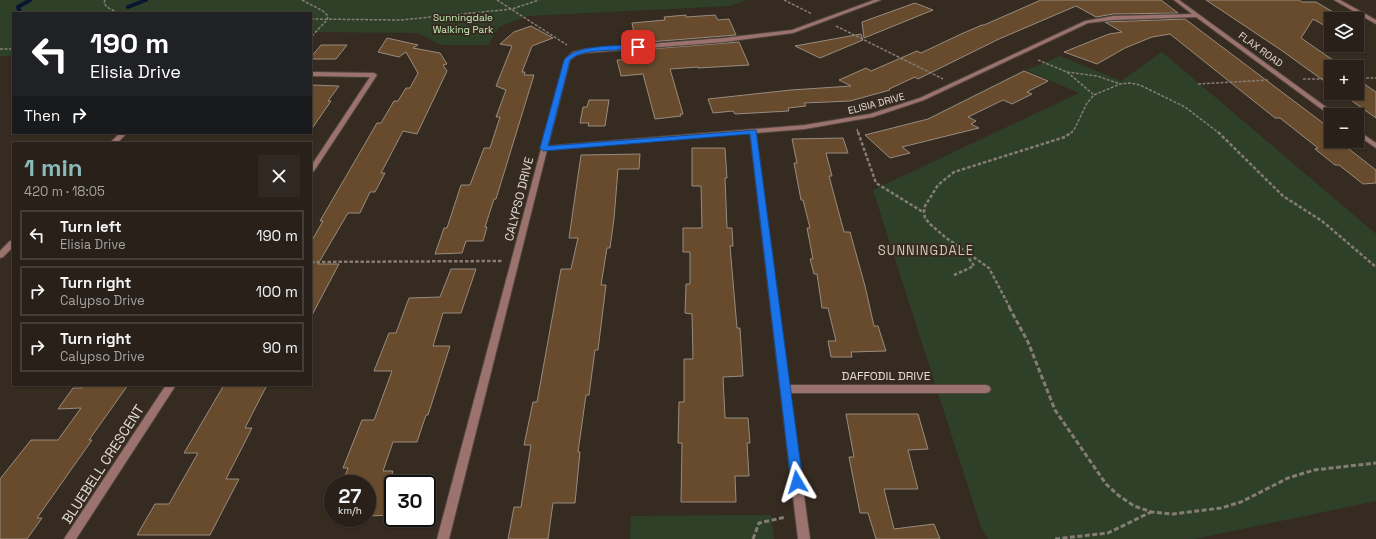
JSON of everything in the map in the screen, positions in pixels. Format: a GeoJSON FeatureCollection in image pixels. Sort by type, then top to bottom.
{"type":"FeatureCollection","features":[{"type":"Feature","properties":{"kind":"street"},"geometry":{"type":"LineString","coordinates":[[578,52],[724,40],[793,31],[879,0]]}},
{"type":"Feature","properties":{"kind":"street","name":"FLAX ROAD"},"geometry":{"type":"LineString","coordinates":[[1176,0],[1324,108]]}},
{"type":"Feature","properties":{"kind":"street"},"geometry":{"type":"LineString","coordinates":[[1336,0],[1376,22]]}},
{"type":"Feature","properties":{"kind":"street","name":"ELISIA DRIVE"},"geometry":{"type":"LineString","coordinates":[[543,148],[753,132],[854,119],[906,105],[1087,22],[1113,18],[1197,15]]}},
{"type":"Feature","properties":{"kind":"street","name":"CALYPSO DRIVE"},"geometry":{"type":"LineString","coordinates":[[443,539],[567,60],[571,55],[578,52]]}},
{"type":"Feature","properties":{"kind":"street"},"geometry":{"type":"LineString","coordinates":[[312,74],[374,75],[312,170]]}},
{"type":"Feature","properties":{"kind":"street"},"geometry":{"type":"LineString","coordinates":[[753,132],[804,539]]}},
{"type":"Feature","properties":{"kind":"street"},"geometry":{"type":"LineString","coordinates":[[114,142],[123,134]]}},
{"type":"Feature","properties":{"kind":"street"},"geometry":{"type":"LineString","coordinates":[[1364,137],[1376,146]]}},
{"type":"Feature","properties":{"kind":"street"},"geometry":{"type":"LineString","coordinates":[[0,256],[12,244]]}},
{"type":"Feature","properties":{"kind":"street","name":"BLUEBELL CRESCENT"},"geometry":{"type":"LineString","coordinates":[[70,539],[170,386]]}},
{"type":"Feature","properties":{"kind":"street","name":"DAFFODIL DRIVE"},"geometry":{"type":"LineString","coordinates":[[786,389],[986,389]]}},
{"type":"Feature","properties":{"kind":"path"},"geometry":{"type":"LineString","coordinates":[[105,0],[104,3],[107,7],[116,12]]}},
{"type":"Feature","properties":{"kind":"path"},"geometry":{"type":"LineString","coordinates":[[302,0],[307,4],[325,12],[328,16],[327,20],[312,37]]}},
{"type":"Feature","properties":{"kind":"path"},"geometry":{"type":"LineString","coordinates":[[497,0],[578,52]]}},
{"type":"Feature","properties":{"kind":"path"},"geometry":{"type":"LineString","coordinates":[[312,20],[401,20],[512,9],[539,0]]}},
{"type":"Feature","properties":{"kind":"path"},"geometry":{"type":"LineString","coordinates":[[784,0],[954,84]]}},
{"type":"Feature","properties":{"kind":"path"},"geometry":{"type":"LineString","coordinates":[[0,49],[12,49]]}},
{"type":"Feature","properties":{"kind":"path"},"geometry":{"type":"LineString","coordinates":[[1038,60],[1067,72],[1097,76],[1120,84]]}},
{"type":"Feature","properties":{"kind":"path"},"geometry":{"type":"LineString","coordinates":[[1067,72],[1094,94]]}},
{"type":"Feature","properties":{"kind":"path"},"geometry":{"type":"LineString","coordinates":[[1198,84],[1324,78]]}},
{"type":"Feature","properties":{"kind":"path"},"geometry":{"type":"LineString","coordinates":[[1364,78],[1376,78]]}},
{"type":"Feature","properties":{"kind":"path"},"geometry":{"type":"LineString","coordinates":[[1376,267],[1327,225],[1283,196],[1230,142],[1185,107],[1140,84],[1120,84],[1094,94],[1087,103],[1074,130],[1065,137],[953,172],[932,192],[924,212],[924,216],[928,223],[989,268],[1028,342],[1055,410],[1106,484],[1118,495],[1134,506],[1152,512],[1173,514],[1221,508],[1241,502],[1288,478],[1314,470],[1376,462]]}},
{"type":"Feature","properties":{"kind":"path"},"geometry":{"type":"LineString","coordinates":[[854,119],[876,183],[924,212]]}},
{"type":"Feature","properties":{"kind":"path"},"geometry":{"type":"LineString","coordinates":[[954,275],[974,266],[964,250]]}},
{"type":"Feature","properties":{"kind":"path"},"geometry":{"type":"LineString","coordinates":[[312,262],[514,261]]}},
{"type":"Feature","properties":{"kind":"path"},"geometry":{"type":"LineString","coordinates":[[1055,539],[1108,533],[1152,512]]}},
{"type":"Feature","properties":{"kind":"path"},"geometry":{"type":"LineString","coordinates":[[753,539],[759,523],[800,513]]}},
{"type":"Feature","properties":{"kind":"green space","name":"Sunningdale Walking Park"},"geometry":{"type":"Polygon","coordinates":[[[0,0],[747,0],[729,6],[527,16],[499,27],[488,45],[442,45],[417,33],[312,32],[312,12],[12,12],[12,56],[0,56],[0,0]]]}},
{"type":"Feature","properties":{"kind":"green space"},"geometry":{"type":"Polygon","coordinates":[[[1162,52],[1376,234],[1376,501],[1194,539],[988,539],[981,527],[873,190],[1079,93],[1026,70],[1060,56],[1121,81],[1162,52]]]}},
{"type":"Feature","properties":{"kind":"green space"},"geometry":{"type":"Polygon","coordinates":[[[771,515],[774,539],[630,539],[631,516],[771,515]]]}},
{"type":"Feature","properties":{"kind":"building"},"geometry":{"type":"Polygon","coordinates":[[[1041,0],[1161,0],[1178,13],[1113,14],[1096,17],[1076,6],[999,39],[918,79],[915,77],[889,89],[890,90],[850,101],[804,103],[806,106],[788,108],[789,111],[735,114],[733,111],[713,113],[708,99],[791,90],[851,86],[839,80],[866,68],[871,71],[917,51],[921,53],[1041,0]]]}},
{"type":"Feature","properties":{"kind":"building"},"geometry":{"type":"Polygon","coordinates":[[[1206,0],[1299,0],[1302,2],[1316,2],[1333,12],[1324,12],[1324,25],[1313,19],[1301,38],[1333,60],[1324,60],[1324,81],[1281,50],[1206,0]]]}},
{"type":"Feature","properties":{"kind":"building"},"geometry":{"type":"Polygon","coordinates":[[[915,3],[933,10],[864,38],[862,22],[915,3]]]}},
{"type":"Feature","properties":{"kind":"building"},"geometry":{"type":"Polygon","coordinates":[[[686,15],[686,17],[715,15],[718,20],[729,19],[736,35],[636,43],[632,23],[665,20],[664,17],[686,15]]]}},
{"type":"Feature","properties":{"kind":"building"},"geometry":{"type":"Polygon","coordinates":[[[1185,19],[1324,124],[1324,148],[1348,148],[1376,170],[1376,183],[1363,184],[1339,165],[1335,165],[1315,149],[1318,148],[1280,118],[1275,118],[1170,34],[1152,37],[1125,48],[1097,64],[1064,52],[1109,34],[1122,32],[1105,22],[1185,19]]]}},
{"type":"Feature","properties":{"kind":"building"},"geometry":{"type":"Polygon","coordinates":[[[531,26],[553,38],[532,46],[522,72],[525,72],[524,75],[534,75],[496,199],[494,199],[485,227],[487,227],[483,241],[466,241],[462,253],[435,254],[444,228],[447,228],[461,185],[470,185],[484,148],[490,148],[500,117],[496,117],[506,90],[496,86],[512,46],[500,44],[514,32],[531,26]]]}},
{"type":"Feature","properties":{"kind":"building"},"geometry":{"type":"Polygon","coordinates":[[[861,34],[863,40],[820,58],[795,46],[861,34]]]}},
{"type":"Feature","properties":{"kind":"building"},"geometry":{"type":"Polygon","coordinates":[[[387,38],[418,45],[413,48],[440,53],[447,64],[443,65],[447,71],[417,134],[403,131],[381,173],[385,173],[375,192],[370,192],[360,213],[348,213],[318,264],[339,264],[312,315],[312,240],[323,221],[320,221],[377,123],[381,123],[394,101],[398,101],[406,88],[410,88],[418,73],[406,52],[399,57],[378,52],[387,38]]]}},
{"type":"Feature","properties":{"kind":"building"},"geometry":{"type":"Polygon","coordinates":[[[739,42],[749,65],[670,69],[683,114],[680,114],[681,116],[655,119],[643,74],[621,76],[617,60],[639,59],[637,50],[739,42]]]}},
{"type":"Feature","properties":{"kind":"building"},"geometry":{"type":"Polygon","coordinates":[[[321,45],[347,45],[336,59],[312,59],[312,56],[321,45]]]}},
{"type":"Feature","properties":{"kind":"building"},"geometry":{"type":"Polygon","coordinates":[[[1024,71],[1048,81],[1027,92],[1032,94],[1012,104],[1003,100],[968,117],[976,121],[971,124],[979,128],[902,147],[910,153],[890,158],[865,135],[928,119],[1024,71]]]}},
{"type":"Feature","properties":{"kind":"building"},"geometry":{"type":"Polygon","coordinates":[[[1364,84],[1376,92],[1376,118],[1351,100],[1364,100],[1364,84]]]}},
{"type":"Feature","properties":{"kind":"building"},"geometry":{"type":"Polygon","coordinates":[[[312,85],[339,86],[328,101],[331,101],[312,129],[312,85]]]}},
{"type":"Feature","properties":{"kind":"building"},"geometry":{"type":"Polygon","coordinates":[[[589,100],[609,100],[605,126],[588,126],[589,123],[580,123],[583,107],[587,107],[589,100]]]}},
{"type":"Feature","properties":{"kind":"building"},"geometry":{"type":"Polygon","coordinates":[[[843,138],[848,153],[826,153],[832,176],[829,176],[844,232],[850,232],[874,326],[878,326],[886,351],[851,352],[852,357],[831,357],[828,341],[836,341],[828,308],[822,308],[817,274],[814,274],[810,259],[813,259],[807,228],[810,228],[803,200],[801,200],[794,163],[797,163],[792,139],[843,138]]]}},
{"type":"Feature","properties":{"kind":"building"},"geometry":{"type":"Polygon","coordinates":[[[692,148],[725,148],[727,178],[725,178],[727,228],[732,228],[733,246],[730,246],[737,328],[740,328],[743,376],[723,377],[725,418],[748,418],[750,443],[747,443],[749,476],[735,476],[736,502],[681,502],[682,443],[678,443],[679,402],[684,402],[684,359],[693,359],[692,314],[685,313],[686,284],[690,284],[690,252],[683,252],[683,228],[702,228],[701,186],[692,186],[692,148]]]}},
{"type":"Feature","properties":{"kind":"building"},"geometry":{"type":"Polygon","coordinates":[[[640,154],[639,169],[618,169],[610,248],[607,248],[601,285],[606,285],[598,350],[595,350],[589,395],[586,395],[578,452],[580,452],[575,503],[553,503],[548,539],[508,539],[514,507],[521,507],[531,445],[524,445],[533,402],[537,402],[561,269],[571,269],[578,238],[569,238],[581,155],[640,154]]]}},
{"type":"Feature","properties":{"kind":"building"},"geometry":{"type":"Polygon","coordinates":[[[451,269],[476,269],[461,313],[443,313],[433,346],[450,346],[428,415],[426,415],[417,442],[393,442],[383,471],[393,471],[392,475],[384,475],[384,515],[376,516],[376,475],[345,475],[348,468],[343,468],[362,420],[374,420],[392,371],[374,371],[389,333],[396,333],[409,298],[440,297],[451,269]]]}},
{"type":"Feature","properties":{"kind":"building"},"geometry":{"type":"Polygon","coordinates":[[[83,386],[127,386],[89,440],[92,440],[37,518],[42,518],[27,539],[0,539],[0,479],[31,440],[58,440],[81,408],[58,409],[73,388],[82,388],[83,386]]]}},
{"type":"Feature","properties":{"kind":"building"},"geometry":{"type":"Polygon","coordinates":[[[223,386],[266,386],[245,428],[252,428],[226,479],[239,479],[210,535],[137,535],[155,504],[169,504],[198,453],[184,453],[223,386]]]}},
{"type":"Feature","properties":{"kind":"building"},"geometry":{"type":"Polygon","coordinates":[[[846,414],[918,414],[928,449],[908,450],[918,489],[884,489],[894,529],[934,524],[940,539],[876,539],[868,513],[860,513],[849,457],[854,457],[846,414]]]}},
{"type":"Feature","properties":{"kind":"waterway"},"geometry":{"type":"LineString","coordinates":[[20,12],[18,7],[30,0]]}},
{"type":"Feature","properties":{"kind":"waterway"},"geometry":{"type":"LineString","coordinates":[[128,7],[146,0]]}},
{"type":"Feature","properties":{"kind":"district","name":"SUNNINGDALE"},"geometry":{"type":"Point","coordinates":[926,250]}},
{"type":"Feature","properties":{"kind":"route"},"geometry":{"type":"LineString","coordinates":[[638,47],[585,51],[571,55],[567,60],[543,148],[753,132],[797,482]]}}]}
